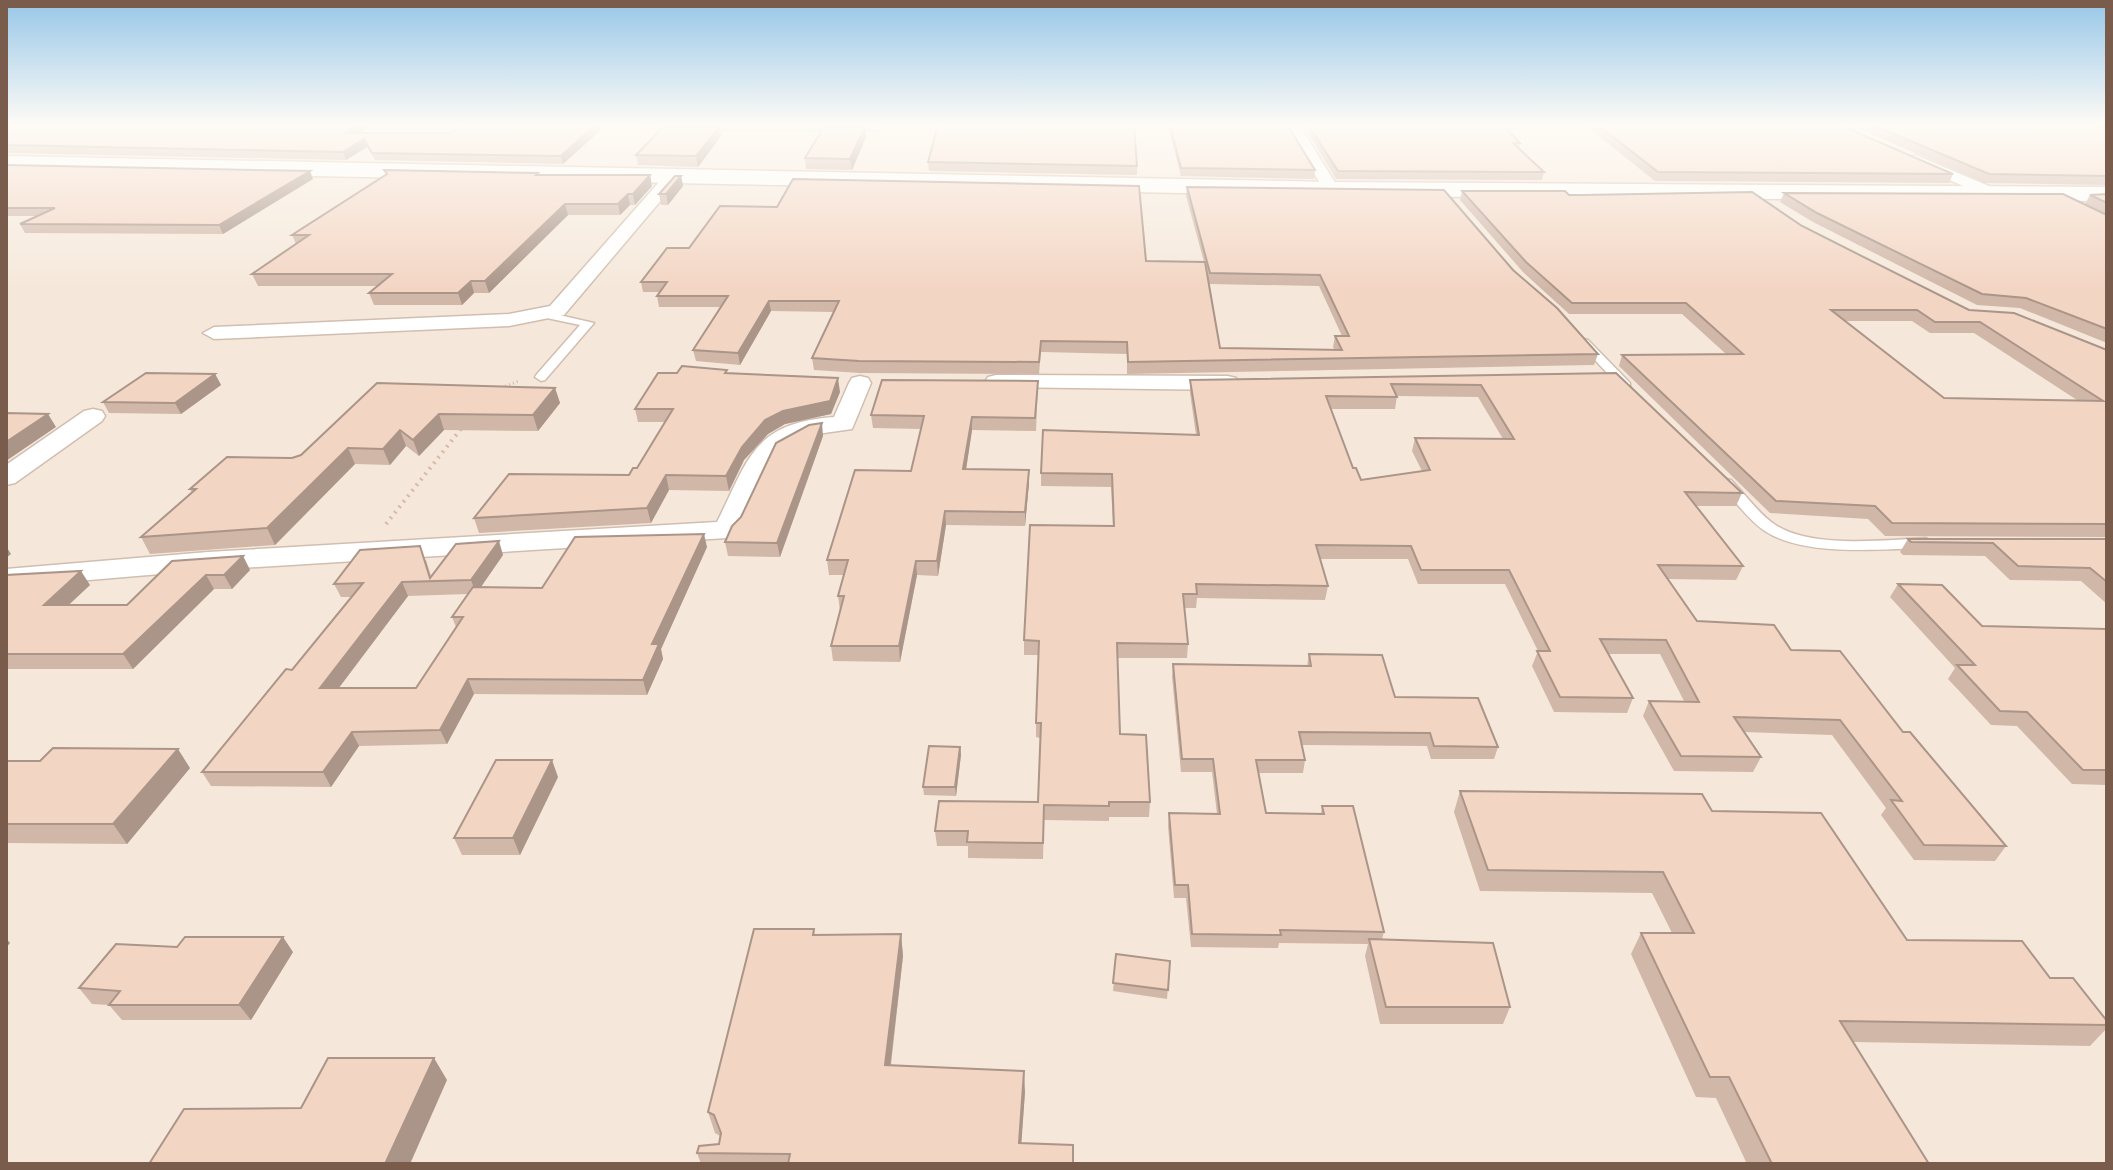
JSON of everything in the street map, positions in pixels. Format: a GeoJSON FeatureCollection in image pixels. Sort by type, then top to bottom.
{"type":"FeatureCollection","features":[{"type":"Feature","properties":{"kind":"main road"},"geometry":{"type":"LineString","coordinates":[[975,181],[2107,191]]}},
{"type":"Feature","properties":{"kind":"main road"},"geometry":{"type":"LineString","coordinates":[[1054,181],[1442,189],[2107,191]]}},
{"type":"Feature","properties":{"kind":"street"},"geometry":{"type":"LineString","coordinates":[[214,333],[509,320],[546,315],[557,311],[669,181]]}},
{"type":"Feature","properties":{"kind":"street"},"geometry":{"type":"LineString","coordinates":[[1326,181],[1329,186]]}},
{"type":"Feature","properties":{"kind":"street"},"geometry":{"type":"LineString","coordinates":[[1962,181],[1982,189]]}},
{"type":"Feature","properties":{"kind":"street"},"geometry":{"type":"LineString","coordinates":[[1749,191],[1774,210]]}},
{"type":"Feature","properties":{"kind":"street"},"geometry":{"type":"LineString","coordinates":[[1582,376],[1613,375]]}},
{"type":"Feature","properties":{"kind":"street"},"geometry":{"type":"LineString","coordinates":[[6,578],[208,561],[727,530],[765,450],[772,442],[809,426],[843,424],[872,383],[830,381]]}},
{"type":"Feature","properties":{"kind":"street"},"geometry":{"type":"LineString","coordinates":[[967,382],[1251,382]]}},
{"type":"Feature","properties":{"kind":"street"},"geometry":{"type":"LineString","coordinates":[[6,477],[93,416]]}},
{"type":"Feature","properties":{"kind":"lane"},"geometry":{"type":"LineString","coordinates":[[1442,189],[1458,208]]}},
{"type":"Feature","properties":{"kind":"lane"},"geometry":{"type":"LineString","coordinates":[[2050,193],[2079,207]]}},
{"type":"Feature","properties":{"kind":"lane"},"geometry":{"type":"LineString","coordinates":[[541,377],[588,323],[546,315]]}},
{"type":"Feature","properties":{"kind":"lane"},"geometry":{"type":"LineString","coordinates":[[1577,334],[1613,375],[1633,392]]}},
{"type":"Feature","properties":{"kind":"lane"},"geometry":{"type":"LineString","coordinates":[[1720,476],[1772,529],[1802,539],[1845,544],[1937,543]]}},
{"type":"Feature","properties":{"kind":"path"},"geometry":{"type":"LineString","coordinates":[[496,390],[516,381],[541,377]]}},
{"type":"Feature","properties":{"kind":"path"},"geometry":{"type":"LineString","coordinates":[[363,553],[468,421]]}},
{"type":"Feature","properties":{"kind":"shaded area"},"geometry":{"type":"Polygon","coordinates":[[[6,181],[2107,181],[2107,1164],[6,1164],[6,181]]]}},
{"type":"Feature","properties":{"kind":"building"},"geometry":{"type":"Polygon","coordinates":[[[6,181],[294,181],[219,225],[20,224],[55,208],[6,208],[6,181]]]}},
{"type":"Feature","properties":{"kind":"building"},"geometry":{"type":"Polygon","coordinates":[[[377,181],[645,181],[618,204],[565,204],[485,281],[471,281],[458,293],[369,293],[392,274],[252,274],[309,235],[292,235],[377,181]]]}},
{"type":"Feature","properties":{"kind":"building"},"geometry":{"type":"Polygon","coordinates":[[[671,181],[677,181],[666,194],[659,194],[671,181]]]}},
{"type":"Feature","properties":{"kind":"building"},"geometry":{"type":"Polygon","coordinates":[[[792,181],[1139,186],[1146,261],[1205,262],[1220,348],[1342,350],[1335,336],[1349,336],[1320,275],[1210,273],[1187,187],[1444,190],[1513,270],[1557,308],[1598,354],[1128,362],[1127,342],[1041,341],[1039,362],[812,358],[839,301],[769,301],[738,353],[693,350],[728,296],[657,296],[667,282],[641,282],[667,248],[689,248],[720,206],[777,207],[792,181]]]}},
{"type":"Feature","properties":{"kind":"building"},"geometry":{"type":"Polygon","coordinates":[[[1462,191],[1565,191],[1569,195],[1752,192],[1802,226],[1969,310],[2014,313],[2107,350],[2107,524],[1892,523],[1875,506],[1776,501],[1622,355],[1743,354],[1686,303],[1572,303],[1526,262],[1462,191]],[[1831,310],[1944,398],[2103,401],[1980,322],[1935,322],[1917,310],[1831,310]]]}},
{"type":"Feature","properties":{"kind":"building"},"geometry":{"type":"Polygon","coordinates":[[[1784,193],[2063,194],[2107,215],[2107,329],[2026,298],[1982,294],[1817,213],[1784,193]]]}},
{"type":"Feature","properties":{"kind":"building"},"geometry":{"type":"Polygon","coordinates":[[[2107,194],[2107,203],[2090,195],[2107,194]]]}},
{"type":"Feature","properties":{"kind":"building"},"geometry":{"type":"Polygon","coordinates":[[[682,366],[727,370],[725,373],[838,378],[830,401],[783,411],[765,420],[742,447],[726,476],[666,475],[647,508],[474,518],[509,474],[629,475],[633,468],[637,468],[673,409],[635,409],[658,373],[677,373],[682,366]]]}},
{"type":"Feature","properties":{"kind":"building"},"geometry":{"type":"Polygon","coordinates":[[[146,373],[215,374],[175,403],[103,402],[146,373]]]}},
{"type":"Feature","properties":{"kind":"building"},"geometry":{"type":"Polygon","coordinates":[[[1616,373],[1742,493],[1685,492],[1743,566],[1658,565],[1697,621],[1774,625],[1791,650],[1840,651],[1903,732],[1910,732],[2006,846],[1924,845],[1891,800],[1902,801],[1840,720],[1734,717],[1761,757],[1681,756],[1649,701],[1699,702],[1666,640],[1600,639],[1633,698],[1560,697],[1537,651],[1550,651],[1509,570],[1421,570],[1411,546],[1316,545],[1328,586],[1196,584],[1197,594],[1183,594],[1188,644],[1117,643],[1120,734],[1146,735],[1150,802],[1109,802],[1109,806],[1044,805],[1043,843],[967,842],[968,831],[935,831],[939,801],[1038,802],[1041,723],[1036,723],[1039,641],[1024,640],[1030,525],[1114,526],[1112,474],[1041,473],[1043,430],[1199,435],[1190,380],[1616,373]],[[1391,384],[1397,397],[1326,396],[1353,468],[1356,468],[1361,480],[1430,470],[1415,438],[1514,439],[1481,385],[1391,384]]]}},
{"type":"Feature","properties":{"kind":"building"},"geometry":{"type":"Polygon","coordinates":[[[882,380],[1038,381],[1035,418],[972,417],[963,469],[1029,470],[1025,512],[945,511],[937,561],[916,561],[899,646],[831,646],[844,596],[838,596],[848,560],[827,560],[855,470],[911,471],[924,416],[871,415],[882,380]]]}},
{"type":"Feature","properties":{"kind":"building"},"geometry":{"type":"Polygon","coordinates":[[[377,383],[555,388],[533,415],[439,414],[413,440],[400,430],[383,449],[348,448],[267,528],[141,537],[227,457],[292,458],[301,455],[377,383]]]}},
{"type":"Feature","properties":{"kind":"building"},"geometry":{"type":"Polygon","coordinates":[[[6,413],[48,414],[6,442],[6,413]]]}},
{"type":"Feature","properties":{"kind":"building"},"geometry":{"type":"Polygon","coordinates":[[[822,423],[777,543],[725,542],[732,526],[741,517],[776,443],[809,425],[822,423]]]}},
{"type":"Feature","properties":{"kind":"building"},"geometry":{"type":"Polygon","coordinates":[[[704,534],[652,644],[659,644],[643,680],[468,679],[440,730],[352,732],[323,772],[202,772],[286,669],[292,670],[363,583],[334,584],[360,550],[420,546],[430,578],[456,544],[499,541],[471,580],[402,582],[320,688],[416,688],[463,617],[452,617],[473,587],[542,588],[575,537],[704,534]]]}},
{"type":"Feature","properties":{"kind":"building"},"geometry":{"type":"Polygon","coordinates":[[[1908,539],[2107,539],[2107,582],[2090,568],[2018,566],[1993,543],[1911,542],[1908,539]]]}},
{"type":"Feature","properties":{"kind":"building"},"geometry":{"type":"Polygon","coordinates":[[[243,556],[224,575],[206,575],[123,654],[6,654],[6,575],[81,571],[44,605],[127,605],[172,561],[243,556]]]}},
{"type":"Feature","properties":{"kind":"building"},"geometry":{"type":"Polygon","coordinates":[[[1898,584],[1942,585],[1982,626],[2107,629],[2107,770],[2083,770],[2027,712],[2000,711],[1957,665],[1975,665],[1898,584]]]}},
{"type":"Feature","properties":{"kind":"building"},"geometry":{"type":"Polygon","coordinates":[[[1309,654],[1382,655],[1395,697],[1478,698],[1498,747],[1434,746],[1430,733],[1299,732],[1305,760],[1256,760],[1266,813],[1324,814],[1322,806],[1353,806],[1384,932],[1280,930],[1281,935],[1192,934],[1188,885],[1175,885],[1169,813],[1220,814],[1213,759],[1182,759],[1173,664],[1311,666],[1309,654]]]}},
{"type":"Feature","properties":{"kind":"building"},"geometry":{"type":"Polygon","coordinates":[[[929,746],[960,747],[955,787],[923,787],[929,746]]]}},
{"type":"Feature","properties":{"kind":"building"},"geometry":{"type":"Polygon","coordinates":[[[53,748],[178,749],[113,824],[6,824],[6,761],[40,761],[53,748]]]}},
{"type":"Feature","properties":{"kind":"building"},"geometry":{"type":"Polygon","coordinates":[[[496,760],[552,760],[513,838],[454,838],[496,760]]]}},
{"type":"Feature","properties":{"kind":"building"},"geometry":{"type":"Polygon","coordinates":[[[1460,791],[1702,794],[1712,811],[1821,813],[1907,940],[2022,941],[2050,978],[2073,978],[2107,1025],[1840,1021],[1929,1164],[1772,1164],[1729,1077],[1710,1077],[1641,933],[1694,933],[1663,872],[1488,870],[1460,791]]]}},
{"type":"Feature","properties":{"kind":"building"},"geometry":{"type":"Polygon","coordinates":[[[754,929],[814,929],[813,935],[901,934],[885,1065],[1024,1071],[1019,1143],[1073,1145],[1073,1164],[788,1164],[790,1154],[697,1153],[699,1146],[719,1144],[721,1133],[714,1115],[708,1112],[754,929]]]}},
{"type":"Feature","properties":{"kind":"building"},"geometry":{"type":"Polygon","coordinates":[[[185,937],[283,937],[239,1005],[109,1005],[120,991],[79,988],[116,944],[177,947],[185,937]]]}},
{"type":"Feature","properties":{"kind":"building"},"geometry":{"type":"Polygon","coordinates":[[[1369,939],[1493,943],[1510,1007],[1386,1007],[1369,939]]]}},
{"type":"Feature","properties":{"kind":"building"},"geometry":{"type":"Polygon","coordinates":[[[1116,954],[1170,961],[1168,990],[1113,983],[1116,954]]]}},
{"type":"Feature","properties":{"kind":"building"},"geometry":{"type":"Polygon","coordinates":[[[328,1058],[434,1058],[385,1164],[149,1164],[184,1109],[301,1108],[328,1058]]]}}]}
